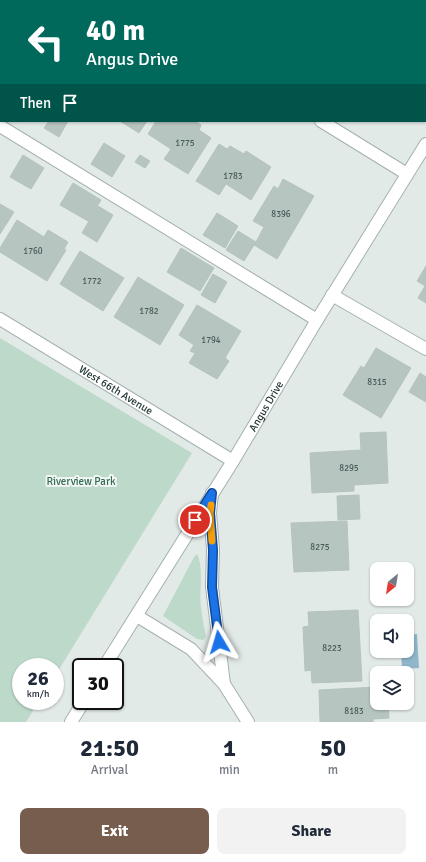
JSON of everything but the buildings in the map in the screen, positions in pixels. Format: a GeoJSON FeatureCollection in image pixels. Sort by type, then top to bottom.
{"type":"FeatureCollection","features":[{"type":"Feature","properties":{"kind":"street"},"geometry":{"type":"LineString","coordinates":[[323,122],[407,174]]}},
{"type":"Feature","properties":{"kind":"street"},"geometry":{"type":"LineString","coordinates":[[0,126],[317,320]]}},
{"type":"Feature","properties":{"kind":"street","name":"Angus Drive"},"geometry":{"type":"LineString","coordinates":[[110,658],[233,461],[332,295],[426,144]]}},
{"type":"Feature","properties":{"kind":"street"},"geometry":{"type":"LineString","coordinates":[[332,295],[426,349]]}},
{"type":"Feature","properties":{"kind":"street","name":"West 66th Avenue"},"geometry":{"type":"LineString","coordinates":[[0,319],[233,461]]}},
{"type":"Feature","properties":{"kind":"street"},"geometry":{"type":"LineString","coordinates":[[212,493],[210,513],[213,550],[212,587],[224,684]]}},
{"type":"Feature","properties":{"kind":"street"},"geometry":{"type":"LineString","coordinates":[[136,616],[191,649],[224,684],[248,722]]}},
{"type":"Feature","properties":{"kind":"street"},"geometry":{"type":"LineString","coordinates":[[71,722],[78,710]]}},
{"type":"Feature","properties":{"kind":"green space","name":"Riverview Park"},"geometry":{"type":"Polygon","coordinates":[[[0,338],[192,453],[64,661],[64,658],[12,658],[12,710],[33,710],[26,722],[0,722],[0,338]]]}},
{"type":"Feature","properties":{"kind":"green space"},"geometry":{"type":"Polygon","coordinates":[[[197,554],[201,573],[202,618],[206,637],[203,640],[197,639],[163,616],[197,554]]]}},
{"type":"Feature","properties":{"kind":"water"},"geometry":{"type":"Polygon","coordinates":[[[414,634],[417,634],[419,668],[414,668],[414,666],[402,666],[401,658],[414,658],[414,634]]]}},
{"type":"Feature","properties":{"kind":"slow traffic"},"geometry":{"type":"LineString","coordinates":[[211,505],[210,513],[212,541]]}},
{"type":"Feature","properties":{"kind":"route"},"geometry":{"type":"LineString","coordinates":[[195,520],[212,493],[210,513],[213,550],[212,587],[219,642]]}}]}
